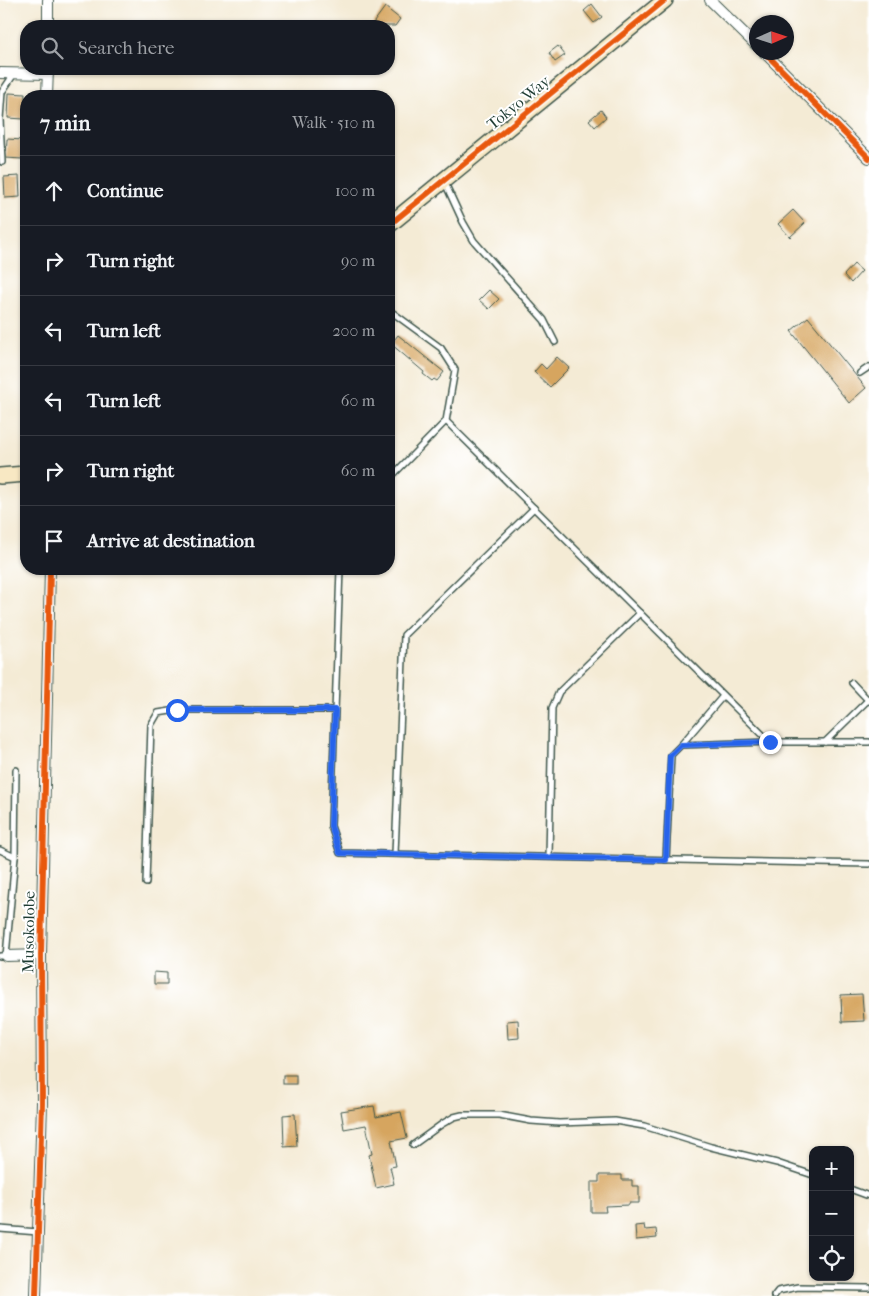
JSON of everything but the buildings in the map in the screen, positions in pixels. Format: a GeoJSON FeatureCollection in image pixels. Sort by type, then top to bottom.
{"type":"FeatureCollection","features":[{"type":"Feature","properties":{"kind":"street"},"geometry":{"type":"LineString","coordinates":[[48,0],[48,20]]}},
{"type":"Feature","properties":{"kind":"street","name":"Tokyo Way"},"geometry":{"type":"LineString","coordinates":[[395,220],[665,0]]}},
{"type":"Feature","properties":{"kind":"street"},"geometry":{"type":"LineString","coordinates":[[710,0],[749,38]]}},
{"type":"Feature","properties":{"kind":"street"},"geometry":{"type":"LineString","coordinates":[[772,60],[869,158]]}},
{"type":"Feature","properties":{"kind":"street"},"geometry":{"type":"LineString","coordinates":[[0,73],[20,73]]}},
{"type":"Feature","properties":{"kind":"street"},"geometry":{"type":"LineString","coordinates":[[47,90],[48,75]]}},
{"type":"Feature","properties":{"kind":"street"},"geometry":{"type":"LineString","coordinates":[[0,476],[20,474]]}},
{"type":"Feature","properties":{"kind":"street","name":"Musokolobe"},"geometry":{"type":"LineString","coordinates":[[36,1296],[42,1103],[41,955],[50,575]]}},
{"type":"Feature","properties":{"kind":"street"},"geometry":{"type":"LineString","coordinates":[[3,956],[41,955]]}},
{"type":"Feature","properties":{"kind":"lane"},"geometry":{"type":"LineString","coordinates":[[2,162],[0,119],[2,92],[14,73]]}},
{"type":"Feature","properties":{"kind":"lane"},"geometry":{"type":"LineString","coordinates":[[443,181],[474,241],[544,320],[555,342]]}},
{"type":"Feature","properties":{"kind":"lane"},"geometry":{"type":"LineString","coordinates":[[395,314],[441,348],[455,370],[446,421],[395,473]]}},
{"type":"Feature","properties":{"kind":"lane"},"geometry":{"type":"LineString","coordinates":[[860,373],[869,367]]}},
{"type":"Feature","properties":{"kind":"lane"},"geometry":{"type":"LineString","coordinates":[[446,421],[770,742]]}},
{"type":"Feature","properties":{"kind":"lane"},"geometry":{"type":"LineString","coordinates":[[395,854],[404,635],[534,508]]}},
{"type":"Feature","properties":{"kind":"lane"},"geometry":{"type":"LineString","coordinates":[[340,575],[331,826],[340,853],[869,864]]}},
{"type":"Feature","properties":{"kind":"lane"},"geometry":{"type":"LineString","coordinates":[[549,858],[552,708],[559,692],[640,613]]}},
{"type":"Feature","properties":{"kind":"lane"},"geometry":{"type":"LineString","coordinates":[[825,742],[869,701],[852,683]]}},
{"type":"Feature","properties":{"kind":"lane"},"geometry":{"type":"LineString","coordinates":[[666,860],[670,756],[724,696]]}},
{"type":"Feature","properties":{"kind":"lane"},"geometry":{"type":"LineString","coordinates":[[146,883],[151,725],[158,713],[177,710],[335,710]]}},
{"type":"Feature","properties":{"kind":"lane"},"geometry":{"type":"LineString","coordinates":[[681,745],[770,742],[869,742]]}},
{"type":"Feature","properties":{"kind":"lane"},"geometry":{"type":"LineString","coordinates":[[3,956],[15,857],[16,770]]}},
{"type":"Feature","properties":{"kind":"lane"},"geometry":{"type":"LineString","coordinates":[[0,850],[15,857]]}},
{"type":"Feature","properties":{"kind":"lane"},"geometry":{"type":"LineString","coordinates":[[412,1145],[442,1124],[462,1115],[499,1115],[558,1123],[615,1121],[644,1126],[711,1147],[776,1163],[809,1175]]}},
{"type":"Feature","properties":{"kind":"lane"},"geometry":{"type":"LineString","coordinates":[[854,1190],[869,1196]]}},
{"type":"Feature","properties":{"kind":"lane"},"geometry":{"type":"LineString","coordinates":[[0,1229],[38,1232]]}},
{"type":"Feature","properties":{"kind":"lane"},"geometry":{"type":"LineString","coordinates":[[774,1296],[778,1291],[798,1287],[869,1288]]}},
{"type":"Feature","properties":{"kind":"cycle path"},"geometry":{"type":"LineString","coordinates":[[395,220],[665,0]]}},
{"type":"Feature","properties":{"kind":"cycle path"},"geometry":{"type":"LineString","coordinates":[[772,60],[869,158]]}},
{"type":"Feature","properties":{"kind":"cycle path"},"geometry":{"type":"LineString","coordinates":[[36,1296],[42,1103],[41,955],[50,575]]}},
{"type":"Feature","properties":{"kind":"route"},"geometry":{"type":"LineString","coordinates":[[177,710],[335,710],[331,826],[340,853],[666,860],[670,756],[681,745],[770,742]]}}]}
